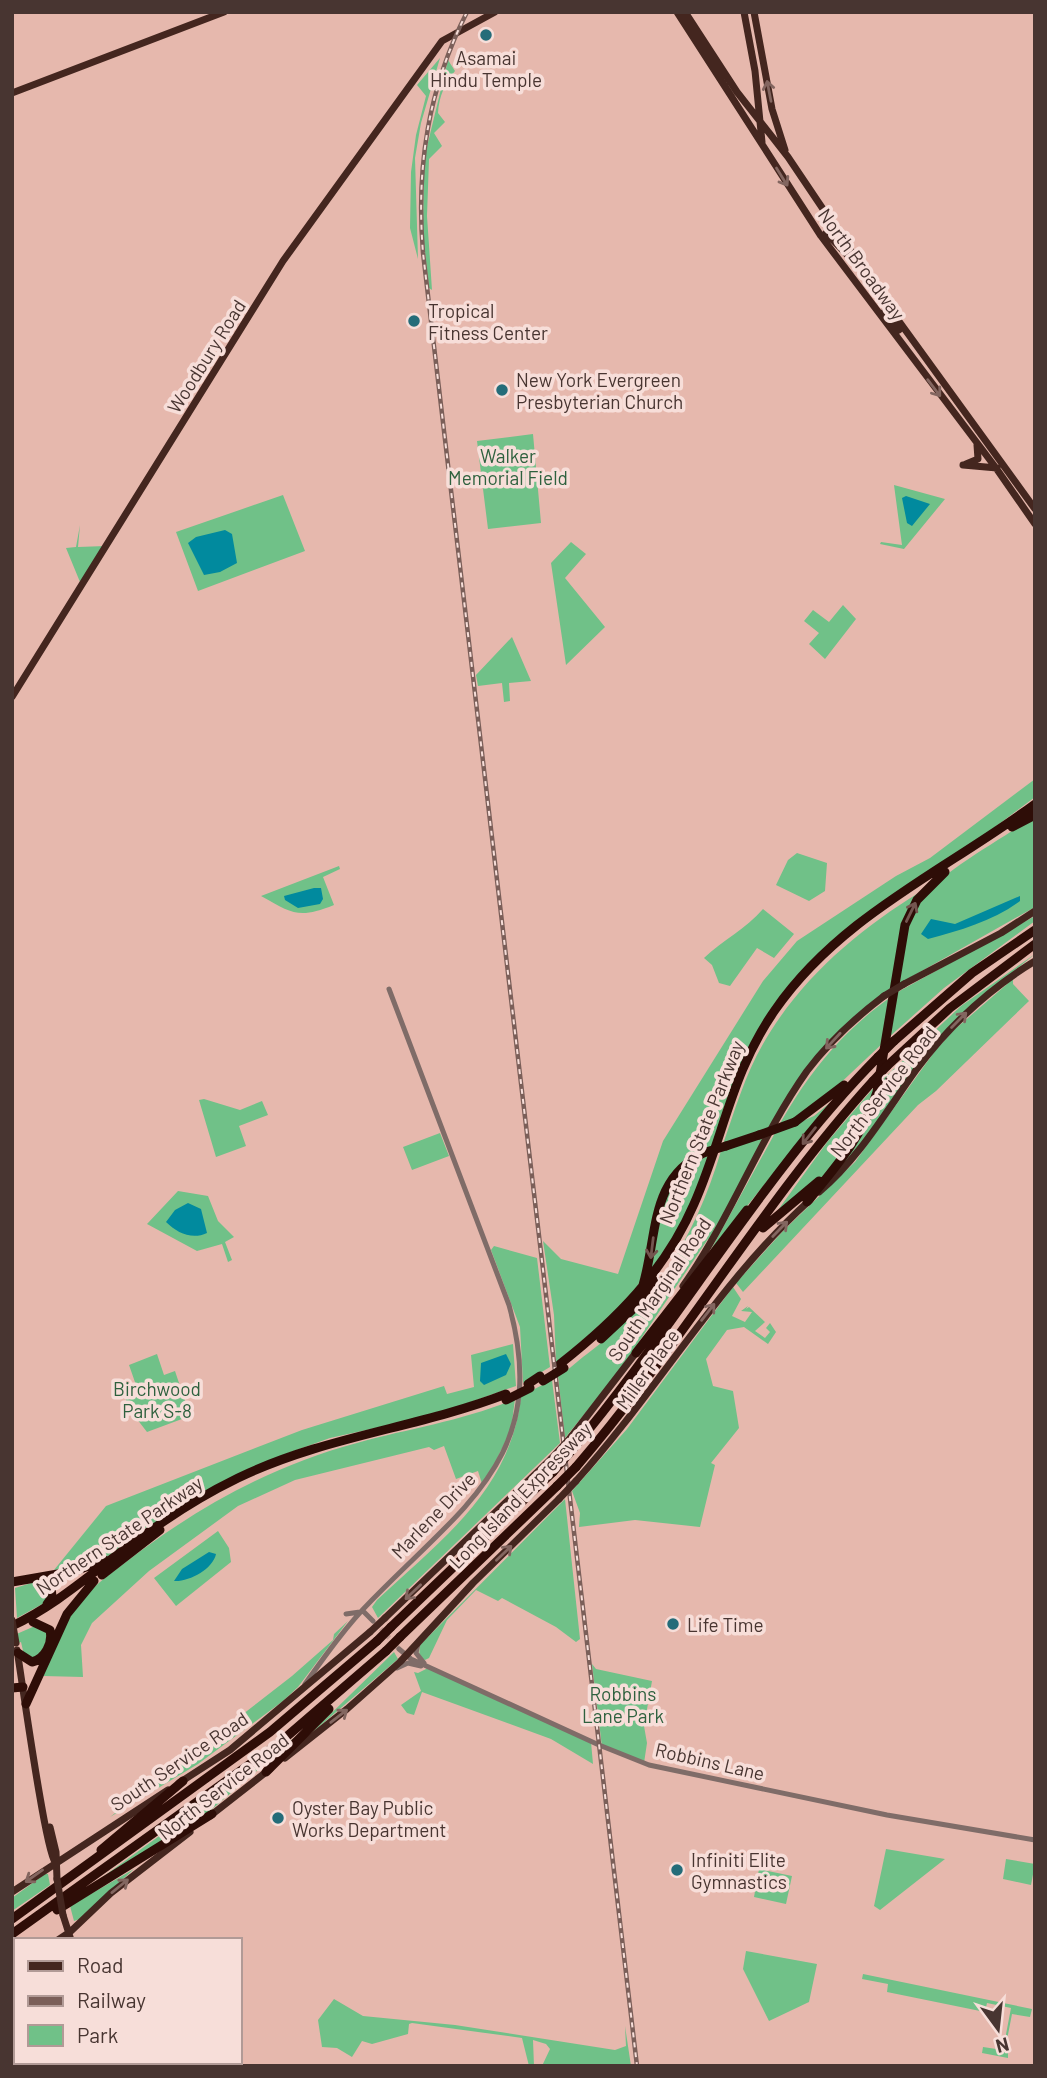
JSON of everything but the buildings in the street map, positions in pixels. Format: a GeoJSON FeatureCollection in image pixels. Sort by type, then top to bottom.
{"type":"FeatureCollection","features":[{"type":"Feature","properties":{"kind":"highway","name":"Northern State Parkway"},"geometry":{"type":"LineString","coordinates":[[562,1366],[603,1330],[642,1288],[670,1251],[694,1205],[731,1095],[750,1052],[778,1006],[801,977],[864,918],[1035,804]]}},
{"type":"Feature","properties":{"kind":"highway","name":"Northern State Parkway"},"geometry":{"type":"LineString","coordinates":[[12,1632],[33,1622],[94,1581],[187,1512],[266,1471],[329,1448],[460,1416],[542,1379],[614,1328],[646,1294],[670,1261],[706,1190],[734,1100],[749,1065],[788,1001],[846,939],[1035,813]]}},
{"type":"Feature","properties":{"kind":"highway"},"geometry":{"type":"LineString","coordinates":[[807,1202],[860,1135],[877,1092],[905,925],[917,900],[944,872]]}},
{"type":"Feature","properties":{"kind":"highway"},"geometry":{"type":"LineString","coordinates":[[642,1288],[660,1198],[675,1174],[706,1152],[795,1122],[821,1105],[951,990],[1035,930]]}},
{"type":"Feature","properties":{"kind":"highway","name":"Long Island Expressway"},"geometry":{"type":"LineString","coordinates":[[13,1934],[278,1744],[386,1651],[557,1486],[632,1399],[825,1137],[873,1081],[950,1008],[1035,944]]}},
{"type":"Feature","properties":{"kind":"highway"},"geometry":{"type":"LineString","coordinates":[[999,969],[1035,951]]}},
{"type":"Feature","properties":{"kind":"highway","name":"Long Island Expressway"},"geometry":{"type":"LineString","coordinates":[[12,1919],[270,1732],[377,1641],[553,1472],[621,1390],[787,1164],[862,1070]]}},
{"type":"Feature","properties":{"kind":"highway"},"geometry":{"type":"LineString","coordinates":[[636,1353],[709,1256],[787,1164]]}},
{"type":"Feature","properties":{"kind":"highway"},"geometry":{"type":"LineString","coordinates":[[727,1269],[777,1214],[834,1169]]}},
{"type":"Feature","properties":{"kind":"highway","name":"Northern State Parkway"},"geometry":{"type":"LineString","coordinates":[[12,1626],[81,1584],[121,1552],[198,1500],[286,1458],[347,1437],[506,1397]]}},
{"type":"Feature","properties":{"kind":"highway"},"geometry":{"type":"LineString","coordinates":[[13,1584],[83,1569],[121,1552]]}},
{"type":"Feature","properties":{"kind":"highway"},"geometry":{"type":"LineString","coordinates":[[36,1578],[46,1581],[52,1591],[49,1601],[39,1611]]}},
{"type":"Feature","properties":{"kind":"highway"},"geometry":{"type":"LineString","coordinates":[[26,1704],[67,1614],[94,1581]]}},
{"type":"Feature","properties":{"kind":"highway"},"geometry":{"type":"LineString","coordinates":[[17,1648],[32,1662],[39,1660],[45,1653],[51,1638],[50,1630],[44,1624],[33,1622]]}},
{"type":"Feature","properties":{"kind":"highway"},"geometry":{"type":"LineString","coordinates":[[266,1772],[360,1679],[372,1663]]}},
{"type":"Feature","properties":{"kind":"highway"},"geometry":{"type":"LineString","coordinates":[[12,1688],[23,1687]]}},
{"type":"Feature","properties":{"kind":"highway"},"geometry":{"type":"LineString","coordinates":[[72,1877],[81,1866],[183,1781]]}},
{"type":"Feature","properties":{"kind":"highway"},"geometry":{"type":"LineString","coordinates":[[13,1934],[32,1926],[212,1814]]}},
{"type":"Feature","properties":{"kind":"main road","name":"Woodbury Road"},"geometry":{"type":"LineString","coordinates":[[12,697],[283,261],[442,41],[495,12]]}},
{"type":"Feature","properties":{"kind":"main road","name":"North Broadway"},"geometry":{"type":"LineString","coordinates":[[677,12],[796,199],[1035,524]]}},
{"type":"Feature","properties":{"kind":"main road","name":"North Broadway"},"geometry":{"type":"LineString","coordinates":[[685,12],[866,273],[1035,509]]}},
{"type":"Feature","properties":{"kind":"main road"},"geometry":{"type":"LineString","coordinates":[[744,12],[755,71],[763,146]]}},
{"type":"Feature","properties":{"kind":"main road"},"geometry":{"type":"LineString","coordinates":[[754,12],[772,109],[788,157]]}},
{"type":"Feature","properties":{"kind":"main road"},"geometry":{"type":"LineString","coordinates":[[12,93],[221,13]]}},
{"type":"Feature","properties":{"kind":"main road"},"geometry":{"type":"LineString","coordinates":[[825,233],[855,266],[866,273]]}},
{"type":"Feature","properties":{"kind":"main road"},"geometry":{"type":"LineString","coordinates":[[863,293],[899,330]]}},
{"type":"Feature","properties":{"kind":"main road"},"geometry":{"type":"LineString","coordinates":[[977,445],[978,459],[963,465],[1010,472]]}},
{"type":"Feature","properties":{"kind":"main road","name":"South Marginal Road"},"geometry":{"type":"LineString","coordinates":[[300,1693],[385,1618],[571,1437],[636,1353],[716,1236],[775,1125],[808,1070],[843,1030],[884,996],[1001,933],[1035,911]]}},
{"type":"Feature","properties":{"kind":"main road","name":"North Service Road"},"geometry":{"type":"LineString","coordinates":[[734,1280],[807,1202],[860,1151],[943,1037],[979,1002],[1035,961]]}},
{"type":"Feature","properties":{"kind":"main road","name":"Miller Place"},"geometry":{"type":"LineString","coordinates":[[407,1656],[576,1481],[636,1412],[734,1280]]}},
{"type":"Feature","properties":{"kind":"main road"},"geometry":{"type":"LineString","coordinates":[[12,1620],[44,1810],[54,1841],[63,1915],[71,1936]]}},
{"type":"Feature","properties":{"kind":"main road","name":"North Service Road"},"geometry":{"type":"LineString","coordinates":[[71,1936],[111,1893],[266,1772],[407,1656]]}},
{"type":"Feature","properties":{"kind":"main road","name":"South Service Road"},"geometry":{"type":"LineString","coordinates":[[12,1892],[230,1750],[300,1693]]}},
{"type":"Feature","properties":{"kind":"main road"},"geometry":{"type":"LineString","coordinates":[[61,1938],[63,1915]]}},
{"type":"Feature","properties":{"kind":"street"},"geometry":{"type":"LineString","coordinates":[[389,989],[509,1305],[526,1387]]}},
{"type":"Feature","properties":{"kind":"street","name":"Marlene Drive"},"geometry":{"type":"LineString","coordinates":[[363,1611],[467,1507],[490,1479],[512,1430],[526,1387]]}},
{"type":"Feature","properties":{"kind":"street"},"geometry":{"type":"LineString","coordinates":[[346,1614],[363,1611],[373,1621]]}},
{"type":"Feature","properties":{"kind":"street","name":"South Service Road"},"geometry":{"type":"LineString","coordinates":[[300,1693],[363,1611]]}},
{"type":"Feature","properties":{"kind":"street"},"geometry":{"type":"LineString","coordinates":[[427,1633],[416,1650],[428,1668]]}},
{"type":"Feature","properties":{"kind":"street","name":"Robbins Lane"},"geometry":{"type":"LineString","coordinates":[[399,1649],[428,1668],[649,1765],[876,1812],[1035,1840]]}},
{"type":"Feature","properties":{"kind":"street"},"geometry":{"type":"LineString","coordinates":[[383,1678],[404,1664],[428,1668]]}},
{"type":"Feature","properties":{"kind":"green space"},"geometry":{"type":"Polygon","coordinates":[[[440,58],[421,123],[415,158],[418,259],[410,228],[411,172],[416,135],[426,96],[417,85],[440,58]]]}},
{"type":"Feature","properties":{"kind":"green space"},"geometry":{"type":"Polygon","coordinates":[[[448,60],[455,71],[445,85],[440,101],[438,113],[445,122],[434,133],[442,146],[429,159],[427,216],[432,290],[429,288],[423,234],[424,159],[448,60]]]}},
{"type":"Feature","properties":{"kind":"green space","name":"Walker Memorial Field"},"geometry":{"type":"Polygon","coordinates":[[[533,434],[541,523],[488,529],[477,441],[533,434]]]}},
{"type":"Feature","properties":{"kind":"green space"},"geometry":{"type":"Polygon","coordinates":[[[894,485],[945,499],[904,549],[880,544],[902,545],[894,485]]]}},
{"type":"Feature","properties":{"kind":"green space"},"geometry":{"type":"Polygon","coordinates":[[[283,495],[305,551],[198,591],[176,532],[283,495]]]}},
{"type":"Feature","properties":{"kind":"green space"},"geometry":{"type":"Polygon","coordinates":[[[80,525],[78,547],[106,546],[80,582],[66,548],[76,547],[80,525]]]}},
{"type":"Feature","properties":{"kind":"green space"},"geometry":{"type":"Polygon","coordinates":[[[571,542],[586,554],[565,578],[605,627],[566,665],[551,563],[571,542]]]}},
{"type":"Feature","properties":{"kind":"green space"},"geometry":{"type":"Polygon","coordinates":[[[843,605],[856,619],[825,659],[809,644],[819,633],[804,621],[813,610],[829,622],[843,605]]]}},
{"type":"Feature","properties":{"kind":"green space"},"geometry":{"type":"Polygon","coordinates":[[[512,637],[531,681],[509,683],[510,701],[504,702],[502,683],[478,686],[476,675],[512,637]]]}},
{"type":"Feature","properties":{"kind":"green space"},"geometry":{"type":"Polygon","coordinates":[[[1035,779],[1035,797],[801,972],[736,1074],[713,1146],[700,1152],[660,1193],[655,1207],[644,1274],[636,1289],[618,1310],[556,1363],[554,1315],[543,1241],[561,1259],[618,1274],[663,1141],[763,981],[797,941],[896,876],[930,858],[1035,779]]]}},
{"type":"Feature","properties":{"kind":"green space"},"geometry":{"type":"Polygon","coordinates":[[[1035,816],[1035,907],[897,985],[906,932],[918,902],[955,868],[1035,816]]]}},
{"type":"Feature","properties":{"kind":"green space"},"geometry":{"type":"Polygon","coordinates":[[[797,853],[827,863],[825,891],[809,901],[776,885],[788,860],[797,853]]]}},
{"type":"Feature","properties":{"kind":"green space"},"geometry":{"type":"Polygon","coordinates":[[[339,866],[340,869],[323,877],[334,905],[304,913],[281,907],[261,896],[339,866]]]}},
{"type":"Feature","properties":{"kind":"green space"},"geometry":{"type":"Polygon","coordinates":[[[920,892],[907,913],[892,988],[837,1033],[807,1069],[769,1130],[723,1144],[751,1068],[763,1044],[794,998],[853,940],[920,892]]]}},
{"type":"Feature","properties":{"kind":"green space"},"geometry":{"type":"Polygon","coordinates":[[[763,909],[794,934],[774,958],[757,948],[730,986],[719,983],[712,965],[704,958],[763,909]]]}},
{"type":"Feature","properties":{"kind":"green space"},"geometry":{"type":"Polygon","coordinates":[[[1035,916],[1035,921],[944,988],[888,1038],[896,993],[1035,916]]]}},
{"type":"Feature","properties":{"kind":"green space"},"geometry":{"type":"Polygon","coordinates":[[[1035,954],[965,1011],[861,1146],[840,1167],[873,1115],[882,1080],[961,1006],[1035,954]]]}},
{"type":"Feature","properties":{"kind":"green space"},"geometry":{"type":"Polygon","coordinates":[[[1013,979],[1013,984],[1029,1001],[918,1105],[743,1292],[736,1283],[784,1230],[855,1162],[935,1051],[954,1030],[1013,979]]]}},
{"type":"Feature","properties":{"kind":"green space"},"geometry":{"type":"Polygon","coordinates":[[[891,997],[884,1042],[816,1106],[778,1127],[801,1089],[827,1055],[856,1025],[891,997]]]}},
{"type":"Feature","properties":{"kind":"green space"},"geometry":{"type":"Polygon","coordinates":[[[876,1085],[865,1120],[827,1173],[778,1210],[828,1141],[876,1085]]]}},
{"type":"Feature","properties":{"kind":"green space"},"geometry":{"type":"Polygon","coordinates":[[[204,1099],[240,1110],[262,1101],[268,1115],[239,1126],[246,1146],[216,1157],[199,1100],[204,1099]]]}},
{"type":"Feature","properties":{"kind":"green space"},"geometry":{"type":"Polygon","coordinates":[[[831,1102],[709,1253],[775,1133],[814,1116],[831,1102]]]}},
{"type":"Feature","properties":{"kind":"green space"},"geometry":{"type":"Polygon","coordinates":[[[440,1133],[449,1156],[412,1170],[403,1147],[440,1133]]]}},
{"type":"Feature","properties":{"kind":"green space"},"geometry":{"type":"Polygon","coordinates":[[[768,1135],[711,1239],[708,1239],[620,1370],[565,1438],[558,1376],[612,1334],[653,1289],[671,1264],[700,1210],[721,1151],[768,1135]]]}},
{"type":"Feature","properties":{"kind":"green space"},"geometry":{"type":"Polygon","coordinates":[[[710,1155],[689,1210],[649,1278],[658,1223],[670,1190],[693,1164],[710,1155]]]}},
{"type":"Feature","properties":{"kind":"green space"},"geometry":{"type":"Polygon","coordinates":[[[178,1191],[208,1196],[218,1221],[234,1237],[225,1242],[232,1260],[228,1262],[222,1244],[197,1251],[147,1224],[178,1191]]]}},
{"type":"Feature","properties":{"kind":"green space"},"geometry":{"type":"Polygon","coordinates":[[[494,1246],[537,1258],[550,1367],[523,1383],[520,1327],[491,1250],[494,1246]]]}},
{"type":"Feature","properties":{"kind":"green space"},"geometry":{"type":"Polygon","coordinates":[[[733,1287],[741,1299],[732,1316],[745,1322],[752,1312],[741,1311],[748,1306],[746,1309],[749,1307],[765,1322],[755,1331],[765,1338],[770,1332],[766,1328],[770,1323],[776,1332],[768,1344],[744,1327],[727,1330],[706,1359],[713,1386],[733,1391],[739,1428],[711,1463],[715,1465],[700,1527],[635,1520],[579,1527],[580,1513],[572,1491],[627,1429],[733,1287]]]}},
{"type":"Feature","properties":{"kind":"green space"},"geometry":{"type":"Polygon","coordinates":[[[513,1344],[516,1386],[434,1415],[330,1438],[288,1453],[147,1527],[104,1559],[91,1565],[54,1570],[106,1506],[302,1430],[444,1386],[447,1394],[474,1387],[471,1355],[513,1344]]]}},
{"type":"Feature","properties":{"kind":"green space","name":"Birchwood Park S-8"},"geometry":{"type":"Polygon","coordinates":[[[157,1354],[164,1375],[175,1371],[190,1416],[147,1432],[130,1410],[122,1390],[136,1385],[129,1365],[157,1354]]]}},
{"type":"Feature","properties":{"kind":"green space"},"geometry":{"type":"Polygon","coordinates":[[[552,1380],[560,1443],[378,1618],[372,1607],[377,1600],[448,1534],[488,1486],[515,1429],[521,1396],[552,1380]]]}},
{"type":"Feature","properties":{"kind":"green space"},"geometry":{"type":"Polygon","coordinates":[[[515,1399],[511,1430],[483,1487],[478,1471],[456,1479],[444,1446],[434,1450],[429,1447],[295,1480],[238,1506],[149,1571],[92,1623],[81,1645],[83,1677],[43,1676],[64,1624],[87,1594],[152,1542],[207,1507],[265,1477],[325,1453],[456,1419],[515,1399]]]}},
{"type":"Feature","properties":{"kind":"green space"},"geometry":{"type":"Polygon","coordinates":[[[565,1499],[580,1639],[576,1642],[556,1627],[502,1598],[498,1601],[476,1590],[447,1620],[429,1658],[425,1660],[419,1657],[420,1645],[565,1499]]]}},
{"type":"Feature","properties":{"kind":"green space"},"geometry":{"type":"Polygon","coordinates":[[[218,1531],[229,1548],[231,1562],[176,1606],[154,1578],[218,1531]]]}},
{"type":"Feature","properties":{"kind":"green space"},"geometry":{"type":"Polygon","coordinates":[[[38,1581],[51,1590],[46,1602],[17,1618],[15,1588],[38,1581]]]}},
{"type":"Feature","properties":{"kind":"green space"},"geometry":{"type":"Polygon","coordinates":[[[348,1621],[298,1687],[283,1701],[198,1764],[110,1817],[292,1676],[333,1640],[334,1634],[348,1621]]]}},
{"type":"Feature","properties":{"kind":"green space"},"geometry":{"type":"Polygon","coordinates":[[[35,1626],[49,1634],[39,1659],[24,1655],[21,1642],[12,1645],[12,1636],[35,1626]]]}},
{"type":"Feature","properties":{"kind":"green space"},"geometry":{"type":"Polygon","coordinates":[[[394,1652],[398,1659],[307,1737],[394,1652]]]}},
{"type":"Feature","properties":{"kind":"green space","name":"Robbins Lane Park"},"geometry":{"type":"Polygon","coordinates":[[[592,1664],[596,1669],[652,1681],[644,1726],[647,1743],[644,1763],[602,1747],[592,1664]]]}},
{"type":"Feature","properties":{"kind":"green space"},"geometry":{"type":"Polygon","coordinates":[[[428,1668],[591,1742],[593,1764],[551,1739],[422,1692],[414,1715],[407,1713],[401,1705],[421,1691],[414,1672],[428,1668]]]}},
{"type":"Feature","properties":{"kind":"green space"},"geometry":{"type":"Polygon","coordinates":[[[301,1733],[204,1816],[89,1887],[301,1733]]]}},
{"type":"Feature","properties":{"kind":"green space"},"geometry":{"type":"Polygon","coordinates":[[[886,1849],[945,1859],[880,1910],[874,1906],[886,1849]]]}},
{"type":"Feature","properties":{"kind":"green space"},"geometry":{"type":"Polygon","coordinates":[[[1006,1859],[1035,1864],[1031,1885],[1003,1879],[1006,1859]]]}},
{"type":"Feature","properties":{"kind":"green space"},"geometry":{"type":"Polygon","coordinates":[[[134,1869],[80,1919],[74,1921],[70,1906],[134,1869]]]}},
{"type":"Feature","properties":{"kind":"green space"},"geometry":{"type":"Polygon","coordinates":[[[759,1869],[792,1876],[786,1904],[754,1897],[759,1869]]]}},
{"type":"Feature","properties":{"kind":"green space"},"geometry":{"type":"Polygon","coordinates":[[[48,1874],[50,1885],[12,1911],[12,1898],[48,1874]]]}},
{"type":"Feature","properties":{"kind":"green space"},"geometry":{"type":"Polygon","coordinates":[[[746,1951],[817,1964],[809,2002],[769,2021],[743,1969],[746,1951]]]}},
{"type":"Feature","properties":{"kind":"green space"},"geometry":{"type":"Polygon","coordinates":[[[863,1974],[1032,2009],[1030,2017],[1012,2014],[1005,2050],[1008,2050],[1008,2058],[982,2053],[983,2047],[1003,2050],[1011,2008],[987,2003],[985,2012],[887,1992],[888,1984],[862,1979],[863,1974]]]}},
{"type":"Feature","properties":{"kind":"green space"},"geometry":{"type":"Polygon","coordinates":[[[334,1999],[363,2016],[455,2025],[615,2050],[626,2046],[625,2026],[631,2066],[542,2066],[550,2049],[546,2044],[533,2040],[534,2066],[529,2066],[522,2038],[412,2023],[409,2024],[408,2034],[372,2044],[362,2041],[352,2057],[337,2048],[322,2047],[318,2020],[334,1999]]]}},
{"type":"Feature","properties":{"kind":"water"},"geometry":{"type":"Polygon","coordinates":[[[906,496],[930,504],[912,526],[907,523],[902,498],[906,496]]]}},
{"type":"Feature","properties":{"kind":"water"},"geometry":{"type":"Polygon","coordinates":[[[225,530],[232,534],[237,563],[220,572],[204,575],[188,543],[196,537],[225,530]]]}},
{"type":"Feature","properties":{"kind":"water"},"geometry":{"type":"Polygon","coordinates":[[[321,888],[323,899],[320,904],[298,908],[285,900],[284,896],[321,888]]]}},
{"type":"Feature","properties":{"kind":"water"},"geometry":{"type":"Polygon","coordinates":[[[1020,896],[1020,901],[1010,908],[976,924],[928,939],[921,934],[931,919],[955,924],[1020,896]]]}},
{"type":"Feature","properties":{"kind":"water"},"geometry":{"type":"Polygon","coordinates":[[[188,1203],[201,1209],[207,1233],[196,1236],[185,1234],[166,1222],[175,1210],[188,1203]]]}},
{"type":"Feature","properties":{"kind":"water"},"geometry":{"type":"Polygon","coordinates":[[[506,1354],[511,1364],[506,1375],[484,1385],[480,1381],[481,1363],[506,1354]]]}},
{"type":"Feature","properties":{"kind":"water"},"geometry":{"type":"Polygon","coordinates":[[[209,1552],[216,1554],[214,1560],[200,1574],[174,1581],[182,1569],[209,1552]]]}},
{"type":"Feature","properties":{"kind":"tunnel"},"geometry":{"type":"LineString","coordinates":[[376,1623],[399,1649]]}},
{"type":"Feature","properties":{"kind":"railway"},"geometry":{"type":"LineString","coordinates":[[467,12],[443,70],[428,129],[421,190],[423,253],[637,2066]]}},
{"type":"Feature","properties":{"kind":"place","name":"Asamai Hindu Temple"},"geometry":{"type":"Point","coordinates":[486,35]}},
{"type":"Feature","properties":{"kind":"place","name":"Tropical Fitness Center"},"geometry":{"type":"Point","coordinates":[414,321]}},
{"type":"Feature","properties":{"kind":"place","name":"New York Evergreen Presbyterian Church"},"geometry":{"type":"Point","coordinates":[502,390]}},
{"type":"Feature","properties":{"kind":"place","name":"Life Time"},"geometry":{"type":"Point","coordinates":[673,1624]}},
{"type":"Feature","properties":{"kind":"place","name":"Oyster Bay Public Works Department"},"geometry":{"type":"Point","coordinates":[278,1818]}},
{"type":"Feature","properties":{"kind":"place","name":"Infiniti Elite Gymnastics"},"geometry":{"type":"Point","coordinates":[677,1870]}}]}
